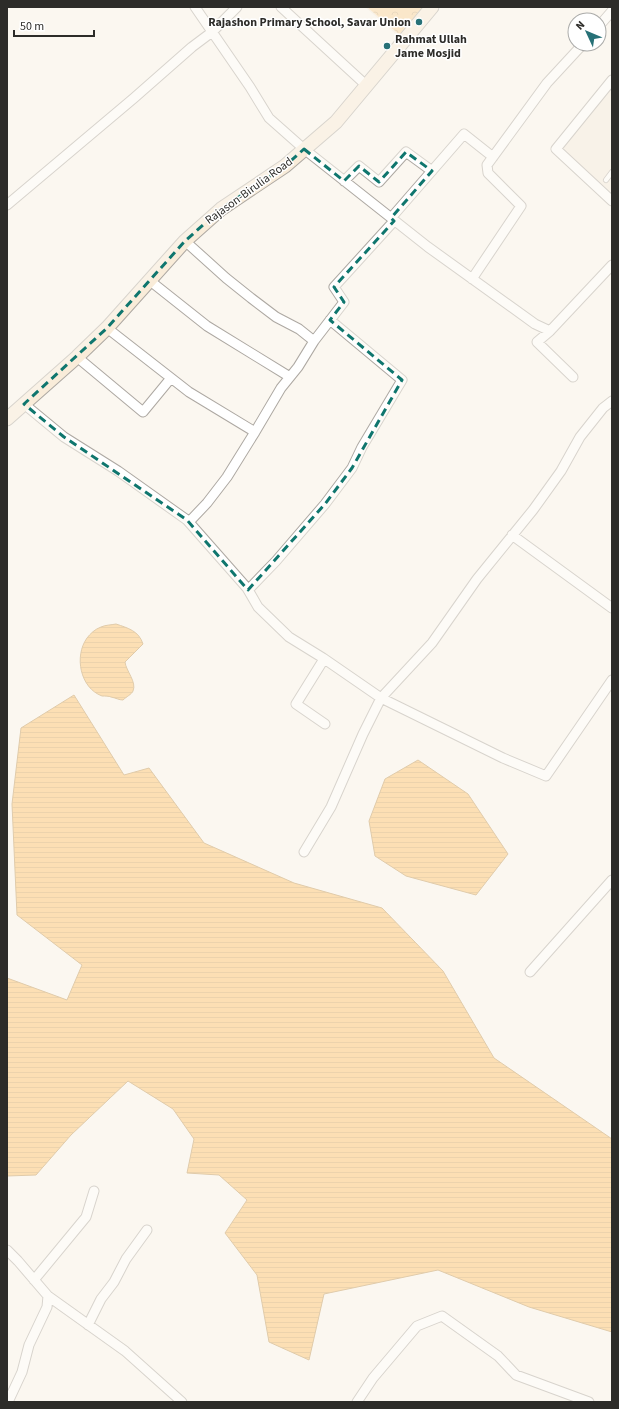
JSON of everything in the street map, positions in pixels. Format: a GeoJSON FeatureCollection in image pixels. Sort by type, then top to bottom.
{"type":"FeatureCollection","features":[{"type":"Feature","properties":{"kind":"street"},"geometry":{"type":"LineString","coordinates":[[195,7],[250,87],[269,118],[304,149],[344,181],[472,279],[535,324],[550,330]]}},
{"type":"Feature","properties":{"kind":"street"},"geometry":{"type":"LineString","coordinates":[[7,205],[192,47],[212,32],[237,7]]}},
{"type":"Feature","properties":{"kind":"street"},"geometry":{"type":"LineString","coordinates":[[281,7],[367,86]]}},
{"type":"Feature","properties":{"kind":"street","name":"Rajason-Birulia Road"},"geometry":{"type":"LineString","coordinates":[[7,419],[77,357],[107,328],[185,241],[221,209],[285,166],[336,122],[432,7]]}},
{"type":"Feature","properties":{"kind":"street"},"geometry":{"type":"LineString","coordinates":[[472,279],[521,206],[488,173],[487,165],[547,83],[575,52]]}},
{"type":"Feature","properties":{"kind":"street"},"geometry":{"type":"LineString","coordinates":[[612,80],[556,149],[612,201]]}},
{"type":"Feature","properties":{"kind":"street"},"geometry":{"type":"LineString","coordinates":[[189,522],[207,503],[227,477],[273,404],[280,388],[298,367],[314,341],[344,302],[334,287],[464,134],[493,157]]}},
{"type":"Feature","properties":{"kind":"street"},"geometry":{"type":"LineString","coordinates":[[344,181],[359,166],[379,182],[406,152],[432,171]]}},
{"type":"Feature","properties":{"kind":"street"},"geometry":{"type":"LineString","coordinates":[[185,241],[226,278],[251,298],[276,317],[299,329],[314,341]]}},
{"type":"Feature","properties":{"kind":"street"},"geometry":{"type":"LineString","coordinates":[[574,377],[537,342],[612,265]]}},
{"type":"Feature","properties":{"kind":"street"},"geometry":{"type":"LineString","coordinates":[[149,280],[206,326],[290,376]]}},
{"type":"Feature","properties":{"kind":"street"},"geometry":{"type":"LineString","coordinates":[[248,590],[276,561],[325,504],[348,474],[362,447],[402,380],[330,320]]}},
{"type":"Feature","properties":{"kind":"street"},"geometry":{"type":"LineString","coordinates":[[107,328],[189,392],[255,432]]}},
{"type":"Feature","properties":{"kind":"street"},"geometry":{"type":"LineString","coordinates":[[77,357],[142,412],[171,378]]}},
{"type":"Feature","properties":{"kind":"street"},"geometry":{"type":"LineString","coordinates":[[304,852],[331,807],[363,734],[381,698],[432,643],[477,579],[533,510],[561,471],[580,437],[602,408],[612,401]]}},
{"type":"Feature","properties":{"kind":"street"},"geometry":{"type":"LineString","coordinates":[[24,404],[64,437],[118,471],[189,522],[248,590],[258,607],[289,637],[381,698],[502,758],[546,776],[612,680]]}},
{"type":"Feature","properties":{"kind":"street"},"geometry":{"type":"LineString","coordinates":[[512,535],[612,608]]}},
{"type":"Feature","properties":{"kind":"street"},"geometry":{"type":"LineString","coordinates":[[324,659],[296,704],[325,724]]}},
{"type":"Feature","properties":{"kind":"street"},"geometry":{"type":"LineString","coordinates":[[530,972],[612,880]]}},
{"type":"Feature","properties":{"kind":"street"},"geometry":{"type":"LineString","coordinates":[[34,1280],[86,1217],[94,1191]]}},
{"type":"Feature","properties":{"kind":"street"},"geometry":{"type":"LineString","coordinates":[[88,1325],[101,1300],[114,1282],[121,1267],[147,1230]]}},
{"type":"Feature","properties":{"kind":"street"},"geometry":{"type":"LineString","coordinates":[[7,1250],[48,1296],[125,1351],[182,1402]]}},
{"type":"Feature","properties":{"kind":"street"},"geometry":{"type":"LineString","coordinates":[[8,1402],[22,1372],[29,1345],[47,1307],[48,1296]]}},
{"type":"Feature","properties":{"kind":"street"},"geometry":{"type":"LineString","coordinates":[[357,1402],[373,1378],[417,1326],[442,1316],[498,1356],[516,1375],[589,1402]]}},
{"type":"Feature","properties":{"kind":"lane"},"geometry":{"type":"LineString","coordinates":[[606,180],[612,172]]}},
{"type":"Feature","properties":{"kind":"highlighted area"},"geometry":{"type":"Polygon","coordinates":[[[304,149],[344,181],[359,166],[379,182],[406,152],[432,171],[391,218],[394,221],[334,287],[344,302],[330,320],[402,380],[352,468],[325,504],[248,590],[187,520],[64,437],[24,404],[107,328],[185,241],[221,209],[285,166],[304,149]]]}},
{"type":"Feature","properties":{"kind":"shaded area"},"geometry":{"type":"Polygon","coordinates":[[[365,7],[367,7],[402,37],[406,43],[365,7]]]}},
{"type":"Feature","properties":{"kind":"shaded area"},"geometry":{"type":"Polygon","coordinates":[[[612,88],[612,193],[561,150],[612,88]]]}},
{"type":"Feature","properties":{"kind":"shaded area"},"geometry":{"type":"Polygon","coordinates":[[[116,624],[136,633],[143,644],[125,662],[134,684],[134,688],[133,691],[123,700],[109,696],[102,696],[95,692],[84,679],[80,662],[83,645],[87,638],[99,628],[116,624]]]}},
{"type":"Feature","properties":{"kind":"shaded area"},"geometry":{"type":"Polygon","coordinates":[[[74,695],[124,775],[149,768],[204,843],[294,883],[382,908],[443,971],[494,1058],[612,1139],[612,1332],[529,1307],[438,1270],[324,1294],[309,1360],[269,1342],[257,1275],[225,1233],[247,1200],[219,1175],[187,1173],[194,1139],[173,1109],[128,1081],[71,1135],[36,1175],[7,1176],[7,978],[67,1000],[82,965],[17,915],[12,804],[21,728],[74,695]]]}},
{"type":"Feature","properties":{"kind":"shaded area"},"geometry":{"type":"Polygon","coordinates":[[[418,760],[468,794],[508,854],[476,895],[406,876],[375,856],[369,821],[385,779],[418,760]]]}},
{"type":"Feature","properties":{"kind":"green space"},"geometry":{"type":"Polygon","coordinates":[[[367,7],[428,7],[402,37],[367,7]]]}},
{"type":"Feature","properties":{"kind":"place","name":"Rajashon Primary School, Savar Union"},"geometry":{"type":"Point","coordinates":[419,22]}},
{"type":"Feature","properties":{"kind":"place","name":"Rahmat Ullah Jame Mosjid"},"geometry":{"type":"Point","coordinates":[387,46]}}]}
